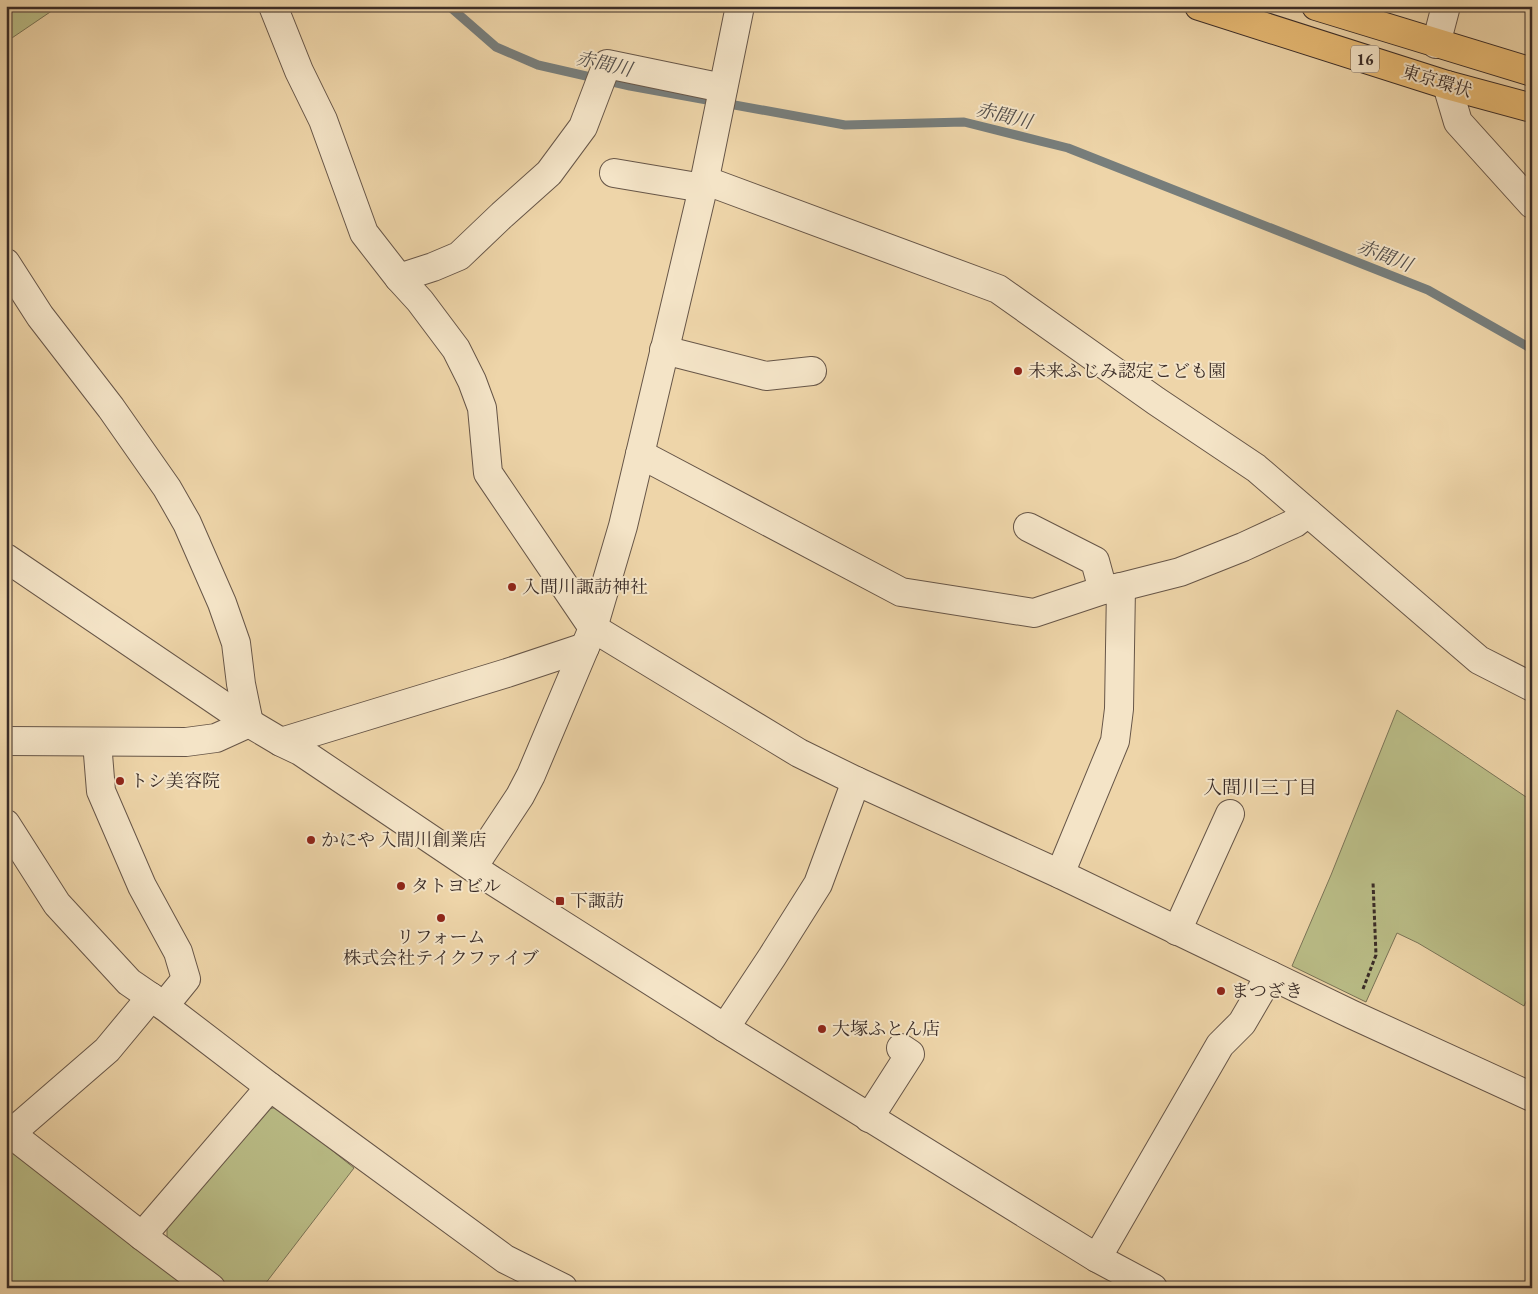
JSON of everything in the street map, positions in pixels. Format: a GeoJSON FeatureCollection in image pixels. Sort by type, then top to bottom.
{"type":"FeatureCollection","features":[{"type":"Feature","properties":{"kind":"highway","name":"東京環状"},"geometry":{"type":"LineString","coordinates":[[1199,6],[1447,85],[1532,108]]}},
{"type":"Feature","properties":{"kind":"highway","name":"東京環状"},"geometry":{"type":"LineString","coordinates":[[1316,6],[1532,72]]}},
{"type":"Feature","properties":{"kind":"street"},"geometry":{"type":"LineString","coordinates":[[273,6],[299,71],[323,120],[364,233],[399,278],[420,301],[456,349],[472,381],[482,408],[488,473],[589,638],[799,753],[856,781],[1060,874],[1353,1015],[1532,1097]]}},
{"type":"Feature","properties":{"kind":"street"},"geometry":{"type":"LineString","coordinates":[[473,867],[520,796],[531,775],[589,638],[623,526],[704,184],[740,6]]}},
{"type":"Feature","properties":{"kind":"street"},"geometry":{"type":"LineString","coordinates":[[1436,44],[1446,6]]}},
{"type":"Feature","properties":{"kind":"street"},"geometry":{"type":"LineString","coordinates":[[399,278],[433,268],[459,256],[549,173],[583,127],[607,64],[722,98]]}},
{"type":"Feature","properties":{"kind":"street"},"geometry":{"type":"LineString","coordinates":[[1447,85],[1458,122],[1532,204]]}},
{"type":"Feature","properties":{"kind":"street"},"geometry":{"type":"LineString","coordinates":[[614,173],[704,184],[998,289],[1156,401],[1256,468],[1479,660],[1532,687]]}},
{"type":"Feature","properties":{"kind":"street"},"geometry":{"type":"LineString","coordinates":[[6,263],[40,316],[111,408],[167,488],[187,522],[222,603],[236,643],[241,684],[249,723]]}},
{"type":"Feature","properties":{"kind":"street"},"geometry":{"type":"LineString","coordinates":[[664,350],[766,376],[812,371]]}},
{"type":"Feature","properties":{"kind":"street"},"geometry":{"type":"LineString","coordinates":[[640,454],[900,592],[1034,613],[1112,588],[1180,572],[1243,547],[1294,523],[1308,513]]}},
{"type":"Feature","properties":{"kind":"street"},"geometry":{"type":"LineString","coordinates":[[1028,527],[1094,561],[1112,588],[1119,709],[1115,740],[1060,874]]}},
{"type":"Feature","properties":{"kind":"street"},"geometry":{"type":"LineString","coordinates":[[6,558],[249,723],[300,751],[473,867],[725,1028],[1097,1258],[1154,1288]]}},
{"type":"Feature","properties":{"kind":"street"},"geometry":{"type":"LineString","coordinates":[[281,742],[507,673],[589,638]]}},
{"type":"Feature","properties":{"kind":"street"},"geometry":{"type":"LineString","coordinates":[[6,740],[186,742],[216,738],[249,723]]}},
{"type":"Feature","properties":{"kind":"street"},"geometry":{"type":"LineString","coordinates":[[97,742],[101,791],[142,886],[178,952],[186,979],[157,1001],[107,1050],[8,1132],[211,1288]]}},
{"type":"Feature","properties":{"kind":"street"},"geometry":{"type":"LineString","coordinates":[[725,1028],[818,884],[856,781]]}},
{"type":"Feature","properties":{"kind":"street"},"geometry":{"type":"LineString","coordinates":[[1177,931],[1230,814]]}},
{"type":"Feature","properties":{"kind":"street"},"geometry":{"type":"LineString","coordinates":[[6,824],[57,904],[129,982],[505,1259],[562,1288]]}},
{"type":"Feature","properties":{"kind":"street"},"geometry":{"type":"LineString","coordinates":[[1097,1258],[1220,1046],[1242,1023],[1270,975]]}},
{"type":"Feature","properties":{"kind":"street"},"geometry":{"type":"LineString","coordinates":[[869,1118],[910,1054],[901,1048]]}},
{"type":"Feature","properties":{"kind":"street"},"geometry":{"type":"LineString","coordinates":[[142,1236],[270,1087]]}},
{"type":"Feature","properties":{"kind":"path"},"geometry":{"type":"LineString","coordinates":[[1353,1015],[1376,955],[1373,882]]}},
{"type":"Feature","properties":{"kind":"green space"},"geometry":{"type":"Polygon","coordinates":[[[6,6],[59,6],[6,42],[6,6]]]}},
{"type":"Feature","properties":{"kind":"green space"},"geometry":{"type":"Polygon","coordinates":[[[1397,710],[1532,801],[1532,989],[1524,1006],[1418,943],[1397,933],[1366,1002],[1292,966],[1331,875],[1397,710]]]}},
{"type":"Feature","properties":{"kind":"green space"},"geometry":{"type":"Polygon","coordinates":[[[278,1107],[354,1168],[262,1288],[232,1288],[167,1242],[167,1228],[263,1110],[278,1107]]]}},
{"type":"Feature","properties":{"kind":"green space"},"geometry":{"type":"Polygon","coordinates":[[[6,1143],[196,1288],[6,1288],[6,1143]]]}},
{"type":"Feature","properties":{"kind":"waterway","name":"赤間川"},"geometry":{"type":"LineString","coordinates":[[449,6],[496,47],[538,65],[630,86],[845,125],[964,122],[1068,148],[1428,290],[1532,349]]}},
{"type":"Feature","properties":{"kind":"place","name":"未来ふじみ認定こども園"},"geometry":{"type":"Point","coordinates":[1018,371]}},
{"type":"Feature","properties":{"kind":"place","name":"入間川諏訪神社"},"geometry":{"type":"Point","coordinates":[512,587]}},
{"type":"Feature","properties":{"kind":"place","name":"トシ美容院"},"geometry":{"type":"Point","coordinates":[120,781]}},
{"type":"Feature","properties":{"kind":"place","name":"かにや 入間川創業店"},"geometry":{"type":"Point","coordinates":[311,840]}},
{"type":"Feature","properties":{"kind":"place","name":"タトヨビル"},"geometry":{"type":"Point","coordinates":[401,886]}},
{"type":"Feature","properties":{"kind":"place","name":"下諏訪"},"geometry":{"type":"Point","coordinates":[560,901]}},
{"type":"Feature","properties":{"kind":"place","name":"リフォーム 株式会社テイクファイブ"},"geometry":{"type":"Point","coordinates":[441,918]}},
{"type":"Feature","properties":{"kind":"place","name":"まつざき"},"geometry":{"type":"Point","coordinates":[1221,991]}},
{"type":"Feature","properties":{"kind":"place","name":"大塚ふとん店"},"geometry":{"type":"Point","coordinates":[822,1029]}},
{"type":"Feature","properties":{"kind":"district","name":"入間川三丁目"},"geometry":{"type":"Point","coordinates":[1260,787]}}]}
